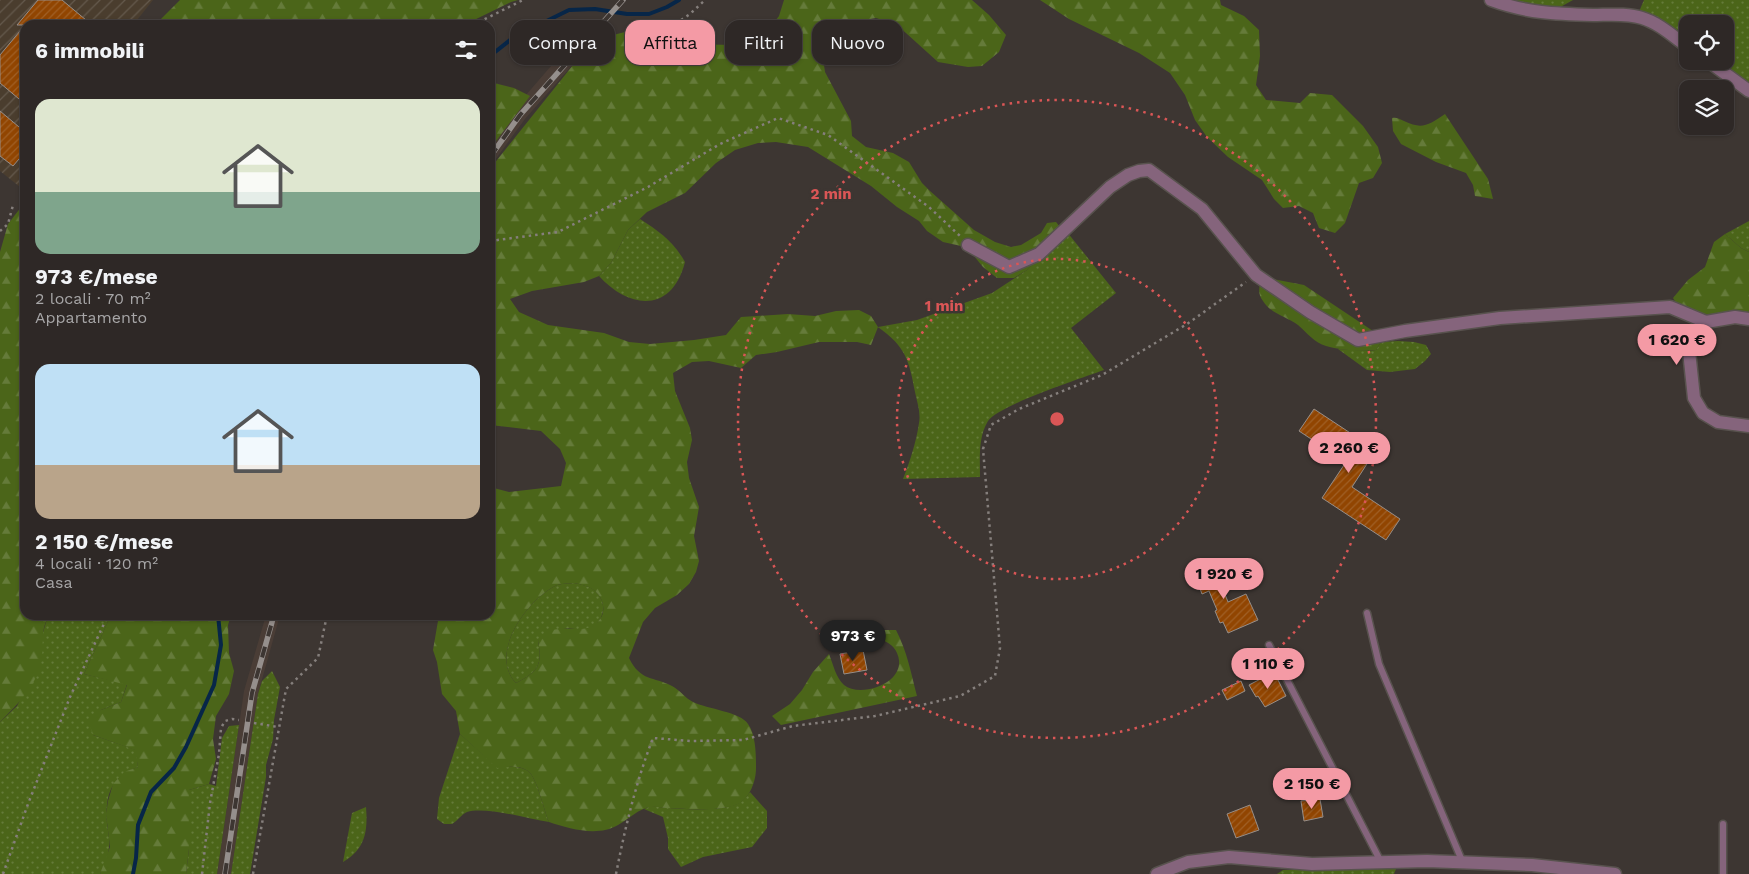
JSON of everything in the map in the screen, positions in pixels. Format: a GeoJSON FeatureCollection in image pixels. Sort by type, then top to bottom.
{"type":"FeatureCollection","features":[{"type":"Feature","properties":{"kind":"street"},"geometry":{"type":"LineString","coordinates":[[1491,0],[1510,7],[1544,13],[1625,15],[1642,18],[1679,41]]}},
{"type":"Feature","properties":{"kind":"street"},"geometry":{"type":"LineString","coordinates":[[1720,70],[1749,91]]}},
{"type":"Feature","properties":{"kind":"street"},"geometry":{"type":"LineString","coordinates":[[968,244],[1008,267],[1038,254],[1110,187],[1128,174],[1149,170],[1202,209],[1256,275],[1310,312],[1358,340],[1405,331],[1500,318],[1660,308],[1670,308],[1706,322],[1735,318],[1749,319]]}},
{"type":"Feature","properties":{"kind":"street"},"geometry":{"type":"LineString","coordinates":[[1706,322],[1691,338],[1688,351],[1694,398],[1704,413],[1718,422],[1749,426]]}},
{"type":"Feature","properties":{"kind":"street"},"geometry":{"type":"LineString","coordinates":[[1157,874],[1188,862],[1229,857],[1312,864],[1427,861],[1532,865],[1615,874]]}},
{"type":"Feature","properties":{"kind":"lane"},"geometry":{"type":"LineString","coordinates":[[1367,614],[1379,664],[1463,863]]}},
{"type":"Feature","properties":{"kind":"lane"},"geometry":{"type":"LineString","coordinates":[[1269,645],[1382,862]]}},
{"type":"Feature","properties":{"kind":"lane"},"geometry":{"type":"LineString","coordinates":[[1723,824],[1723,874]]}},
{"type":"Feature","properties":{"kind":"path"},"geometry":{"type":"LineString","coordinates":[[482,20],[524,0]]}},
{"type":"Feature","properties":{"kind":"path"},"geometry":{"type":"LineString","coordinates":[[681,20],[705,0]]}},
{"type":"Feature","properties":{"kind":"path"},"geometry":{"type":"LineString","coordinates":[[495,240],[558,232],[648,187],[720,144],[778,118],[828,135],[929,207],[968,244]]}},
{"type":"Feature","properties":{"kind":"path"},"geometry":{"type":"LineString","coordinates":[[0,231],[8,224],[13,205]]}},
{"type":"Feature","properties":{"kind":"path"},"geometry":{"type":"LineString","coordinates":[[616,874],[624,835],[643,765],[653,738],[691,741],[744,740],[793,726],[875,716],[960,696],[995,676],[1000,648],[983,449],[991,425],[1019,409],[1102,375],[1186,324],[1256,275]]}},
{"type":"Feature","properties":{"kind":"path"},"geometry":{"type":"LineString","coordinates":[[3,874],[28,804],[70,698],[106,620]]}},
{"type":"Feature","properties":{"kind":"path"},"geometry":{"type":"LineString","coordinates":[[254,874],[286,689],[318,658],[326,620]]}},
{"type":"Feature","properties":{"kind":"path"},"geometry":{"type":"LineString","coordinates":[[202,874],[221,728],[225,721],[238,720]]}},
{"type":"Feature","properties":{"kind":"path"},"geometry":{"type":"LineString","coordinates":[[254,723],[278,727]]}},
{"type":"Feature","properties":{"kind":"shaded area"},"geometry":{"type":"Polygon","coordinates":[[[0,0],[153,0],[137,20],[20,20],[20,187],[0,171],[0,0]]]}},
{"type":"Feature","properties":{"kind":"shaded area"},"geometry":{"type":"Polygon","coordinates":[[[552,65],[572,65],[525,119],[495,160],[495,136],[513,110],[552,65]]]}},
{"type":"Feature","properties":{"kind":"shaded area"},"geometry":{"type":"Polygon","coordinates":[[[265,620],[279,620],[258,694],[231,874],[217,874],[244,691],[265,620]]]}},
{"type":"Feature","properties":{"kind":"green space"},"geometry":{"type":"Polygon","coordinates":[[[180,0],[518,0],[474,20],[160,20],[180,0]]]}},
{"type":"Feature","properties":{"kind":"green space"},"geometry":{"type":"Polygon","coordinates":[[[784,0],[972,0],[989,15],[1006,35],[999,52],[982,66],[968,67],[938,62],[903,30],[903,20],[883,20],[876,18],[864,20],[812,20],[812,65],[824,65],[825,72],[851,121],[852,136],[866,147],[893,153],[909,162],[922,183],[974,230],[995,242],[1011,247],[1021,245],[1041,233],[1047,223],[1056,222],[1060,227],[1053,247],[1027,270],[1014,278],[997,278],[961,246],[943,242],[927,231],[919,221],[897,207],[871,186],[808,147],[776,142],[758,143],[735,150],[716,163],[685,193],[647,212],[628,230],[611,263],[599,276],[584,282],[532,291],[510,299],[519,312],[548,325],[604,333],[629,342],[650,344],[726,335],[741,317],[788,314],[815,316],[836,311],[859,310],[871,316],[878,327],[871,345],[857,342],[819,342],[756,355],[741,368],[709,361],[692,362],[673,373],[675,391],[690,428],[692,440],[687,462],[689,478],[699,507],[694,536],[699,561],[696,572],[689,584],[677,595],[655,608],[643,622],[629,658],[643,675],[672,686],[693,702],[738,716],[744,720],[751,729],[754,739],[756,757],[755,778],[746,798],[731,807],[703,809],[653,807],[642,809],[610,829],[584,831],[549,822],[537,787],[528,771],[517,767],[497,768],[460,734],[456,711],[442,694],[437,662],[433,650],[438,620],[495,620],[495,488],[509,492],[561,486],[566,463],[560,449],[541,431],[495,426],[495,162],[573,65],[615,65],[615,34],[625,32],[625,65],[715,65],[715,45],[725,45],[725,65],[802,65],[802,20],[776,20],[784,0]],[[574,583],[560,584],[544,593],[523,615],[514,629],[506,658],[508,671],[516,683],[529,675],[537,667],[540,657],[538,641],[545,634],[553,630],[582,629],[595,625],[603,613],[603,608],[600,597],[591,588],[574,583]]]}},
{"type":"Feature","properties":{"kind":"green space"},"geometry":{"type":"Polygon","coordinates":[[[1040,0],[1220,0],[1221,5],[1244,16],[1259,30],[1260,56],[1256,85],[1266,100],[1300,103],[1310,93],[1332,95],[1363,126],[1378,147],[1382,163],[1373,178],[1359,183],[1345,223],[1335,233],[1319,228],[1313,213],[1299,206],[1283,208],[1274,199],[1262,180],[1228,157],[1207,137],[1195,120],[1185,95],[1170,73],[1139,53],[1069,19],[1040,0]]]}},
{"type":"Feature","properties":{"kind":"green space"},"geometry":{"type":"Polygon","coordinates":[[[1501,0],[1573,0],[1555,10],[1501,0]]]}},
{"type":"Feature","properties":{"kind":"green space"},"geometry":{"type":"Polygon","coordinates":[[[1644,0],[1749,0],[1749,88],[1724,70],[1734,70],[1734,15],[1679,15],[1679,38],[1638,14],[1644,0]]]}},
{"type":"Feature","properties":{"kind":"green space"},"geometry":{"type":"Polygon","coordinates":[[[495,83],[514,88],[530,96],[495,142],[495,83]]]}},
{"type":"Feature","properties":{"kind":"green space"},"geometry":{"type":"Polygon","coordinates":[[[1445,114],[1488,179],[1493,199],[1475,196],[1473,185],[1466,173],[1436,162],[1401,144],[1393,131],[1392,118],[1421,126],[1445,114]]]}},
{"type":"Feature","properties":{"kind":"green space"},"geometry":{"type":"Polygon","coordinates":[[[20,208],[20,620],[47,620],[44,630],[42,657],[37,676],[27,692],[0,722],[0,252],[8,224],[20,208]]]}},
{"type":"Feature","properties":{"kind":"green space"},"geometry":{"type":"Polygon","coordinates":[[[640,219],[666,238],[676,248],[685,262],[679,279],[670,290],[660,298],[649,301],[636,300],[624,295],[599,276],[611,263],[628,230],[640,219]]]}},
{"type":"Feature","properties":{"kind":"green space"},"geometry":{"type":"Polygon","coordinates":[[[1749,221],[1749,252],[1741,248],[1725,234],[1749,221]]]}},
{"type":"Feature","properties":{"kind":"green space"},"geometry":{"type":"Polygon","coordinates":[[[1067,232],[1116,293],[1071,328],[1104,370],[1042,392],[1008,407],[988,421],[980,448],[980,477],[903,479],[916,438],[919,419],[918,408],[911,371],[905,355],[895,341],[878,327],[917,320],[992,293],[1027,270],[1067,232]]]}},
{"type":"Feature","properties":{"kind":"green space"},"geometry":{"type":"Polygon","coordinates":[[[1725,234],[1741,248],[1749,252],[1749,315],[1707,316],[1678,306],[1673,298],[1688,280],[1705,267],[1714,242],[1725,234]]]}},
{"type":"Feature","properties":{"kind":"green space"},"geometry":{"type":"Polygon","coordinates":[[[1267,278],[1304,285],[1376,333],[1381,342],[1376,350],[1365,351],[1337,349],[1318,342],[1298,325],[1266,305],[1260,296],[1259,290],[1260,283],[1267,278]]]}},
{"type":"Feature","properties":{"kind":"green space"},"geometry":{"type":"Polygon","coordinates":[[[1398,341],[1426,345],[1431,354],[1415,369],[1390,372],[1367,370],[1338,349],[1369,351],[1376,350],[1381,342],[1398,341]]]}},
{"type":"Feature","properties":{"kind":"green space"},"geometry":{"type":"Polygon","coordinates":[[[574,583],[595,590],[600,597],[603,610],[598,622],[587,629],[563,629],[538,641],[540,657],[537,667],[529,675],[516,683],[508,671],[506,658],[514,629],[533,603],[544,593],[557,585],[574,583]]]}},
{"type":"Feature","properties":{"kind":"green space"},"geometry":{"type":"Polygon","coordinates":[[[47,620],[109,620],[84,674],[127,684],[121,702],[101,710],[93,735],[136,750],[138,767],[121,776],[111,789],[107,805],[109,848],[100,874],[0,874],[0,722],[17,706],[42,656],[42,636],[47,620]]]}},
{"type":"Feature","properties":{"kind":"green space"},"geometry":{"type":"Polygon","coordinates":[[[109,620],[230,620],[229,653],[234,671],[229,694],[216,716],[213,739],[216,759],[209,784],[189,790],[189,849],[186,874],[100,874],[110,847],[106,814],[113,784],[124,772],[138,767],[135,750],[93,735],[88,720],[101,710],[121,702],[127,685],[84,674],[109,620]]]}},
{"type":"Feature","properties":{"kind":"green space"},"geometry":{"type":"Polygon","coordinates":[[[880,630],[896,630],[906,654],[917,696],[781,725],[772,716],[790,704],[802,690],[813,672],[829,654],[839,679],[844,685],[852,689],[872,689],[890,680],[897,672],[899,663],[897,653],[889,643],[870,633],[880,630]]]}},
{"type":"Feature","properties":{"kind":"green space"},"geometry":{"type":"Polygon","coordinates":[[[272,671],[280,687],[250,874],[231,874],[258,694],[262,681],[272,671]]]}},
{"type":"Feature","properties":{"kind":"green space"},"geometry":{"type":"Polygon","coordinates":[[[239,725],[217,874],[186,874],[189,849],[189,790],[209,784],[216,786],[222,738],[229,726],[239,725]]]}},
{"type":"Feature","properties":{"kind":"green space"},"geometry":{"type":"Polygon","coordinates":[[[460,734],[497,767],[517,767],[528,771],[537,787],[549,822],[485,811],[467,812],[452,824],[444,824],[437,819],[439,798],[460,734]]]}},
{"type":"Feature","properties":{"kind":"green space"},"geometry":{"type":"Polygon","coordinates":[[[750,792],[767,811],[767,828],[752,847],[703,857],[681,867],[668,849],[668,838],[663,817],[644,809],[651,806],[683,809],[720,808],[739,803],[750,792]]]}},
{"type":"Feature","properties":{"kind":"green space"},"geometry":{"type":"Polygon","coordinates":[[[366,807],[364,839],[356,851],[343,862],[352,813],[366,807]]]}},
{"type":"Feature","properties":{"kind":"green space"},"geometry":{"type":"Polygon","coordinates":[[[1396,869],[1394,874],[1277,874],[1283,870],[1396,869]]]}},
{"type":"Feature","properties":{"kind":"building"},"geometry":{"type":"Polygon","coordinates":[[[38,0],[62,0],[86,20],[21,20],[38,0]]]}},
{"type":"Feature","properties":{"kind":"building"},"geometry":{"type":"Polygon","coordinates":[[[20,31],[20,100],[0,83],[0,55],[20,31]]]}},
{"type":"Feature","properties":{"kind":"building"},"geometry":{"type":"Polygon","coordinates":[[[0,111],[20,128],[20,158],[13,166],[0,156],[0,111]]]}},
{"type":"Feature","properties":{"kind":"building"},"geometry":{"type":"Polygon","coordinates":[[[1314,409],[1376,450],[1352,487],[1400,519],[1386,540],[1322,498],[1346,462],[1299,431],[1314,409]]]}},
{"type":"Feature","properties":{"kind":"building"},"geometry":{"type":"Polygon","coordinates":[[[1212,561],[1228,602],[1246,594],[1258,620],[1228,633],[1223,622],[1220,623],[1209,591],[1202,594],[1192,568],[1212,561]]]}},
{"type":"Feature","properties":{"kind":"building"},"geometry":{"type":"Polygon","coordinates":[[[863,650],[867,670],[844,674],[840,654],[863,650]]]}},
{"type":"Feature","properties":{"kind":"building"},"geometry":{"type":"Polygon","coordinates":[[[1274,672],[1286,696],[1265,707],[1249,685],[1274,672]]]}},
{"type":"Feature","properties":{"kind":"building"},"geometry":{"type":"Polygon","coordinates":[[[1241,681],[1245,691],[1227,700],[1222,690],[1241,681]]]}},
{"type":"Feature","properties":{"kind":"building"},"geometry":{"type":"Polygon","coordinates":[[[1320,799],[1323,817],[1304,821],[1301,801],[1320,799]]]}},
{"type":"Feature","properties":{"kind":"building"},"geometry":{"type":"Polygon","coordinates":[[[1250,805],[1259,830],[1236,838],[1227,814],[1250,805]]]}},
{"type":"Feature","properties":{"kind":"waterway"},"geometry":{"type":"LineString","coordinates":[[495,52],[514,37],[569,10],[595,9],[627,14],[649,14],[679,0]]}},
{"type":"Feature","properties":{"kind":"waterway"},"geometry":{"type":"LineString","coordinates":[[133,874],[138,825],[151,792],[174,768],[186,747],[214,685],[221,645],[218,620]]}},
{"type":"Feature","properties":{"kind":"railway"},"geometry":{"type":"LineString","coordinates":[[495,150],[520,115],[623,0]]}},
{"type":"Feature","properties":{"kind":"railway"},"geometry":{"type":"LineString","coordinates":[[225,874],[252,693],[273,620]]}}]}
